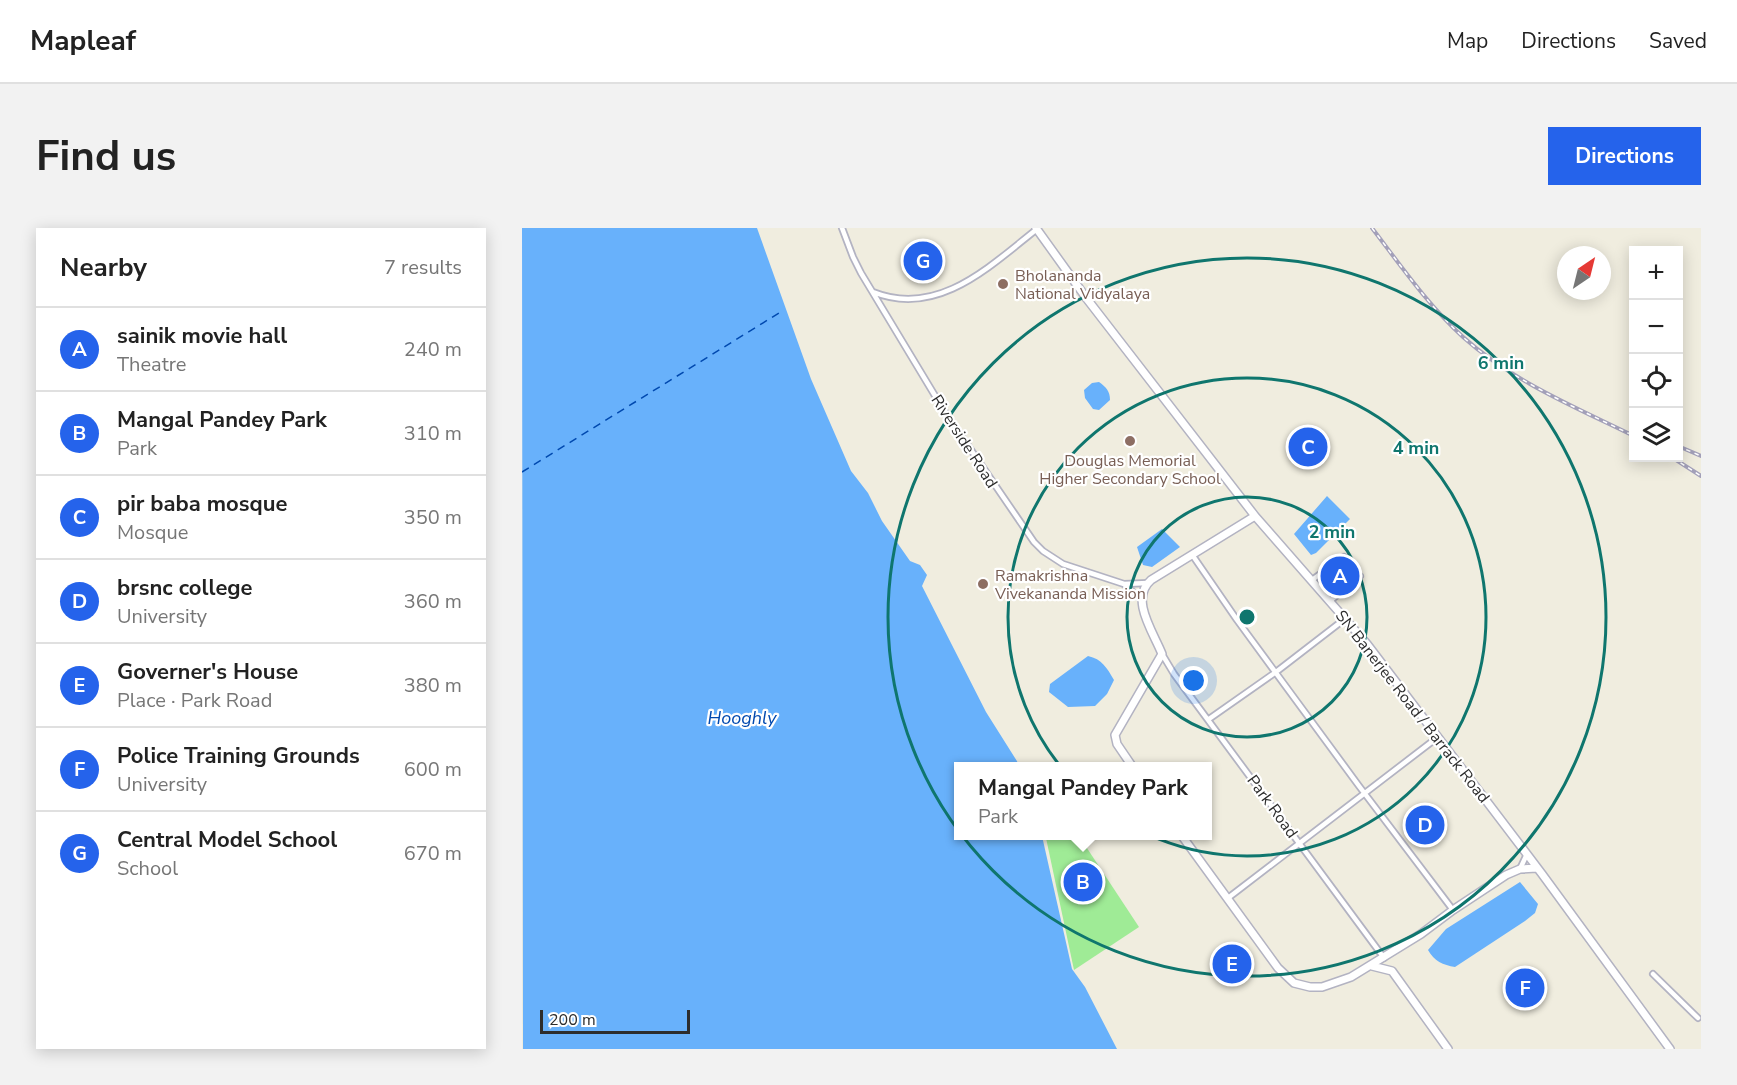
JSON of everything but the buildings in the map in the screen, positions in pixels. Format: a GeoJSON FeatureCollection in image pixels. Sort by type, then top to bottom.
{"type":"FeatureCollection","features":[{"type":"Feature","properties":{"kind":"street","name":"Riverside Road"},"geometry":{"type":"LineString","coordinates":[[842,228],[853,257],[943,410],[1034,542],[1063,564],[1124,584],[1141,599]]}},
{"type":"Feature","properties":{"kind":"street"},"geometry":{"type":"LineString","coordinates":[[873,292],[889,297],[905,298],[946,293],[985,270],[1036,229]]}},
{"type":"Feature","properties":{"kind":"street","name":"SN Banerjee Road / Barrack Road"},"geometry":{"type":"LineString","coordinates":[[1036,229],[1087,299],[1255,516],[1346,618],[1538,868],[1670,1049]]}},
{"type":"Feature","properties":{"kind":"street"},"geometry":{"type":"LineString","coordinates":[[1124,584],[1148,583],[1255,516]]}},
{"type":"Feature","properties":{"kind":"street"},"geometry":{"type":"LineString","coordinates":[[1193,556],[1364,793],[1453,910]]}},
{"type":"Feature","properties":{"kind":"street"},"geometry":{"type":"LineString","coordinates":[[1312,580],[1344,557]]}},
{"type":"Feature","properties":{"kind":"street"},"geometry":{"type":"LineString","coordinates":[[1335,564],[1351,584]]}},
{"type":"Feature","properties":{"kind":"street"},"geometry":{"type":"LineString","coordinates":[[1330,601],[1360,576]]}},
{"type":"Feature","properties":{"kind":"street"},"geometry":{"type":"LineString","coordinates":[[1141,599],[1148,583]]}},
{"type":"Feature","properties":{"kind":"street","name":"Park Road"},"geometry":{"type":"LineString","coordinates":[[1141,599],[1162,654],[1169,666],[1384,958]]}},
{"type":"Feature","properties":{"kind":"street"},"geometry":{"type":"LineString","coordinates":[[1209,719],[1276,672],[1346,618]]}},
{"type":"Feature","properties":{"kind":"street"},"geometry":{"type":"LineString","coordinates":[[1129,762],[1117,744],[1115,735],[1162,654]]}},
{"type":"Feature","properties":{"kind":"street"},"geometry":{"type":"LineString","coordinates":[[1154,668],[1162,665],[1169,666]]}},
{"type":"Feature","properties":{"kind":"street"},"geometry":{"type":"LineString","coordinates":[[1227,898],[1437,737]]}},
{"type":"Feature","properties":{"kind":"street"},"geometry":{"type":"LineString","coordinates":[[1185,840],[1278,968],[1294,983],[1302,986],[1322,987],[1351,977],[1372,966],[1501,878],[1520,869],[1538,868]]}},
{"type":"Feature","properties":{"kind":"street"},"geometry":{"type":"LineString","coordinates":[[1520,869],[1527,854]]}},
{"type":"Feature","properties":{"kind":"street"},"geometry":{"type":"LineString","coordinates":[[1392,970],[1394,951]]}},
{"type":"Feature","properties":{"kind":"street"},"geometry":{"type":"LineString","coordinates":[[1372,966],[1392,970],[1448,1049]]}},
{"type":"Feature","properties":{"kind":"street"},"geometry":{"type":"LineString","coordinates":[[1653,974],[1698,1018]]}},
{"type":"Feature","properties":{"kind":"green space"},"geometry":{"type":"Polygon","coordinates":[[[1046,840],[1082,840],[1139,927],[1074,970],[1046,840]]]}},
{"type":"Feature","properties":{"kind":"water","name":"Hooghly"},"geometry":{"type":"Polygon","coordinates":[[[522,228],[757,228],[811,379],[851,471],[868,493],[882,521],[910,561],[920,565],[927,575],[922,586],[986,712],[1017,762],[954,762],[954,840],[1043,840],[1072,969],[1085,987],[1117,1049],[523,1049],[522,228]]]}},
{"type":"Feature","properties":{"kind":"water"},"geometry":{"type":"Polygon","coordinates":[[[1099,382],[1107,390],[1110,400],[1099,410],[1093,409],[1085,398],[1084,390],[1092,383],[1099,382]]]}},
{"type":"Feature","properties":{"kind":"water"},"geometry":{"type":"Polygon","coordinates":[[[1327,496],[1350,519],[1316,553],[1311,555],[1294,534],[1327,496]]]}},
{"type":"Feature","properties":{"kind":"water"},"geometry":{"type":"Polygon","coordinates":[[[1162,529],[1180,547],[1152,567],[1143,565],[1137,547],[1162,529]]]}},
{"type":"Feature","properties":{"kind":"water"},"geometry":{"type":"Polygon","coordinates":[[[1088,656],[1101,662],[1114,680],[1107,694],[1095,706],[1068,707],[1049,692],[1050,684],[1088,656]]]}},
{"type":"Feature","properties":{"kind":"water"},"geometry":{"type":"Polygon","coordinates":[[[1520,882],[1538,904],[1535,913],[1525,921],[1455,967],[1439,962],[1430,954],[1428,950],[1446,929],[1520,882]]]}},
{"type":"Feature","properties":{"kind":"ferry route"},"geometry":{"type":"LineString","coordinates":[[522,472],[779,313]]}},
{"type":"Feature","properties":{"kind":"railway"},"geometry":{"type":"LineString","coordinates":[[1372,228],[1438,312],[1482,353],[1523,380],[1629,434]]}},
{"type":"Feature","properties":{"kind":"railway"},"geometry":{"type":"LineString","coordinates":[[1683,448],[1701,456]]}},
{"type":"Feature","properties":{"kind":"railway"},"geometry":{"type":"LineString","coordinates":[[1679,462],[1701,476]]}},
{"type":"Feature","properties":{"kind":"place","name":"Central Model School"},"geometry":{"type":"Point","coordinates":[923,261]}},
{"type":"Feature","properties":{"kind":"place","name":"Bholananda National Vidyalaya"},"geometry":{"type":"Point","coordinates":[1003,284]}},
{"type":"Feature","properties":{"kind":"place","name":"Douglas Memorial Higher Secondary School"},"geometry":{"type":"Point","coordinates":[1130,441]}},
{"type":"Feature","properties":{"kind":"place","name":"pir baba mosque"},"geometry":{"type":"Point","coordinates":[1308,447]}},
{"type":"Feature","properties":{"kind":"place","name":"sainik movie hall"},"geometry":{"type":"Point","coordinates":[1340,576]}},
{"type":"Feature","properties":{"kind":"place","name":"Ramakrishna Vivekananda Mission"},"geometry":{"type":"Point","coordinates":[983,584]}},
{"type":"Feature","properties":{"kind":"place","name":"brsnc college"},"geometry":{"type":"Point","coordinates":[1425,825]}},
{"type":"Feature","properties":{"kind":"place","name":"Mangal Pandey Park"},"geometry":{"type":"Point","coordinates":[1083,882]}},
{"type":"Feature","properties":{"kind":"place","name":"Governer's House"},"geometry":{"type":"Point","coordinates":[1232,964]}},
{"type":"Feature","properties":{"kind":"place","name":"Police Training Grounds"},"geometry":{"type":"Point","coordinates":[1525,988]}}]}
